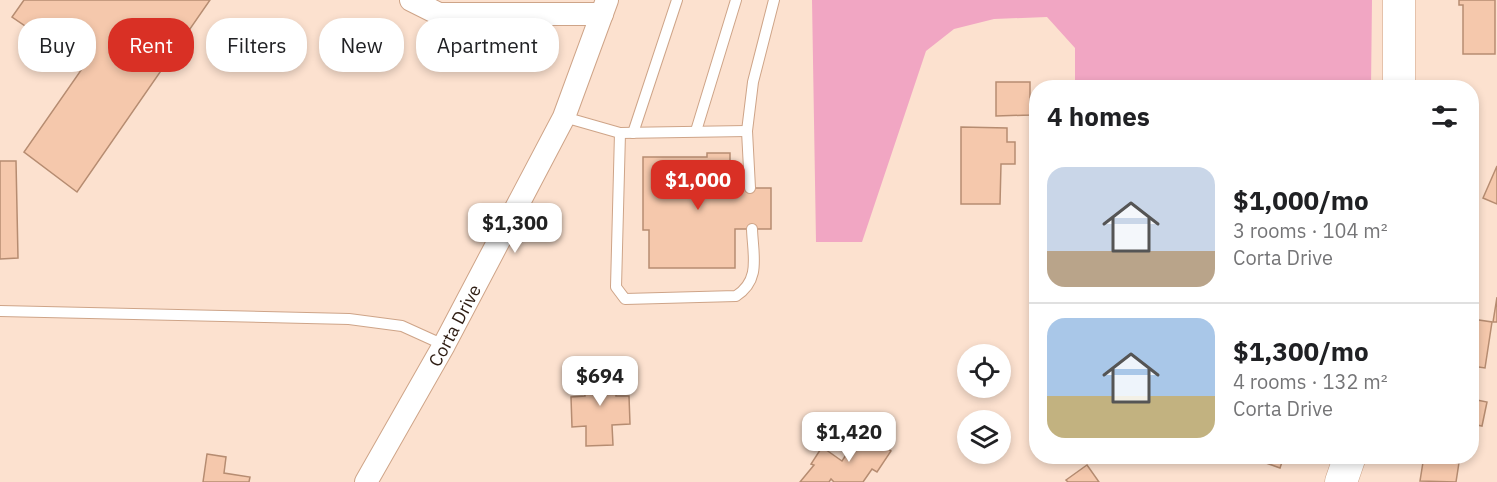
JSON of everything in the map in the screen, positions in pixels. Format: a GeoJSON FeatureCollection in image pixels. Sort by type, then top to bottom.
{"type":"FeatureCollection","features":[{"type":"Feature","properties":{"kind":"street"},"geometry":{"type":"LineString","coordinates":[[411,0],[439,14],[604,7]]}},
{"type":"Feature","properties":{"kind":"street"},"geometry":{"type":"LineString","coordinates":[[1399,0],[1399,80]]}},
{"type":"Feature","properties":{"kind":"street","name":"Corta Drive"},"geometry":{"type":"LineString","coordinates":[[366,482],[444,345],[564,117],[604,7]]}},
{"type":"Feature","properties":{"kind":"street"},"geometry":{"type":"LineString","coordinates":[[1341,482],[1347,464]]}},
{"type":"Feature","properties":{"kind":"lane"},"geometry":{"type":"LineString","coordinates":[[633,133],[677,0]]}},
{"type":"Feature","properties":{"kind":"lane"},"geometry":{"type":"LineString","coordinates":[[696,131],[736,0]]}},
{"type":"Feature","properties":{"kind":"lane"},"geometry":{"type":"LineString","coordinates":[[750,188],[747,131],[753,82],[774,0]]}},
{"type":"Feature","properties":{"kind":"lane"},"geometry":{"type":"LineString","coordinates":[[564,117],[620,133],[747,131]]}},
{"type":"Feature","properties":{"kind":"lane"},"geometry":{"type":"LineString","coordinates":[[620,133],[616,287],[625,299],[736,296],[746,290],[754,276],[752,230]]}},
{"type":"Feature","properties":{"kind":"lane"},"geometry":{"type":"LineString","coordinates":[[0,311],[349,319],[402,326],[444,345]]}},
{"type":"Feature","properties":{"kind":"shaded area"},"geometry":{"type":"Polygon","coordinates":[[[812,0],[1372,0],[1371,80],[1075,80],[1075,48],[1047,17],[994,19],[954,29],[926,51],[862,242],[816,242],[812,0]]]}},
{"type":"Feature","properties":{"kind":"building"},"geometry":{"type":"Polygon","coordinates":[[[24,0],[210,0],[194,23],[194,18],[108,18],[108,72],[160,72],[77,192],[24,152],[80,72],[96,72],[96,18],[18,18],[18,21],[12,17],[24,0]]]}},
{"type":"Feature","properties":{"kind":"building"},"geometry":{"type":"Polygon","coordinates":[[[1459,0],[1495,0],[1495,54],[1463,54],[1463,5],[1459,5],[1459,0]]]}},
{"type":"Feature","properties":{"kind":"building"},"geometry":{"type":"Polygon","coordinates":[[[996,82],[1029,82],[1029,115],[996,116],[996,82]]]}},
{"type":"Feature","properties":{"kind":"building"},"geometry":{"type":"Polygon","coordinates":[[[961,127],[1007,128],[1007,142],[1015,142],[1015,164],[1001,164],[1000,204],[961,204],[961,127]]]}},
{"type":"Feature","properties":{"kind":"building"},"geometry":{"type":"Polygon","coordinates":[[[707,153],[730,153],[730,188],[771,188],[771,229],[735,229],[735,268],[649,268],[649,230],[643,230],[643,157],[707,157],[707,153]]]}},
{"type":"Feature","properties":{"kind":"building"},"geometry":{"type":"Polygon","coordinates":[[[0,161],[16,161],[18,258],[0,259],[0,161]]]}},
{"type":"Feature","properties":{"kind":"building"},"geometry":{"type":"Polygon","coordinates":[[[1497,166],[1497,204],[1483,198],[1497,166]]]}},
{"type":"Feature","properties":{"kind":"building"},"geometry":{"type":"Polygon","coordinates":[[[1497,297],[1497,322],[1493,322],[1497,297]]]}},
{"type":"Feature","properties":{"kind":"building"},"geometry":{"type":"Polygon","coordinates":[[[1479,320],[1492,322],[1485,368],[1479,367],[1479,320]]]}},
{"type":"Feature","properties":{"kind":"building"},"geometry":{"type":"Polygon","coordinates":[[[615,368],[616,396],[629,396],[630,424],[612,425],[613,445],[586,446],[586,426],[572,427],[571,397],[585,396],[583,369],[615,368]]]}},
{"type":"Feature","properties":{"kind":"building"},"geometry":{"type":"Polygon","coordinates":[[[1479,400],[1487,402],[1482,426],[1479,425],[1479,400]]]}},
{"type":"Feature","properties":{"kind":"building"},"geometry":{"type":"Polygon","coordinates":[[[862,431],[891,451],[877,472],[872,469],[863,482],[834,482],[831,479],[829,482],[800,482],[814,465],[811,464],[822,447],[842,461],[862,431]]]}},
{"type":"Feature","properties":{"kind":"building"},"geometry":{"type":"Polygon","coordinates":[[[207,454],[226,457],[224,473],[250,477],[249,482],[203,482],[207,454]]]}},
{"type":"Feature","properties":{"kind":"building"},"geometry":{"type":"Polygon","coordinates":[[[1269,464],[1281,464],[1280,468],[1269,464]]]}},
{"type":"Feature","properties":{"kind":"building"},"geometry":{"type":"Polygon","coordinates":[[[1423,464],[1459,464],[1456,482],[1420,481],[1423,464]]]}},
{"type":"Feature","properties":{"kind":"building"},"geometry":{"type":"Polygon","coordinates":[[[1087,465],[1099,482],[1068,482],[1066,480],[1087,465]]]}}]}
